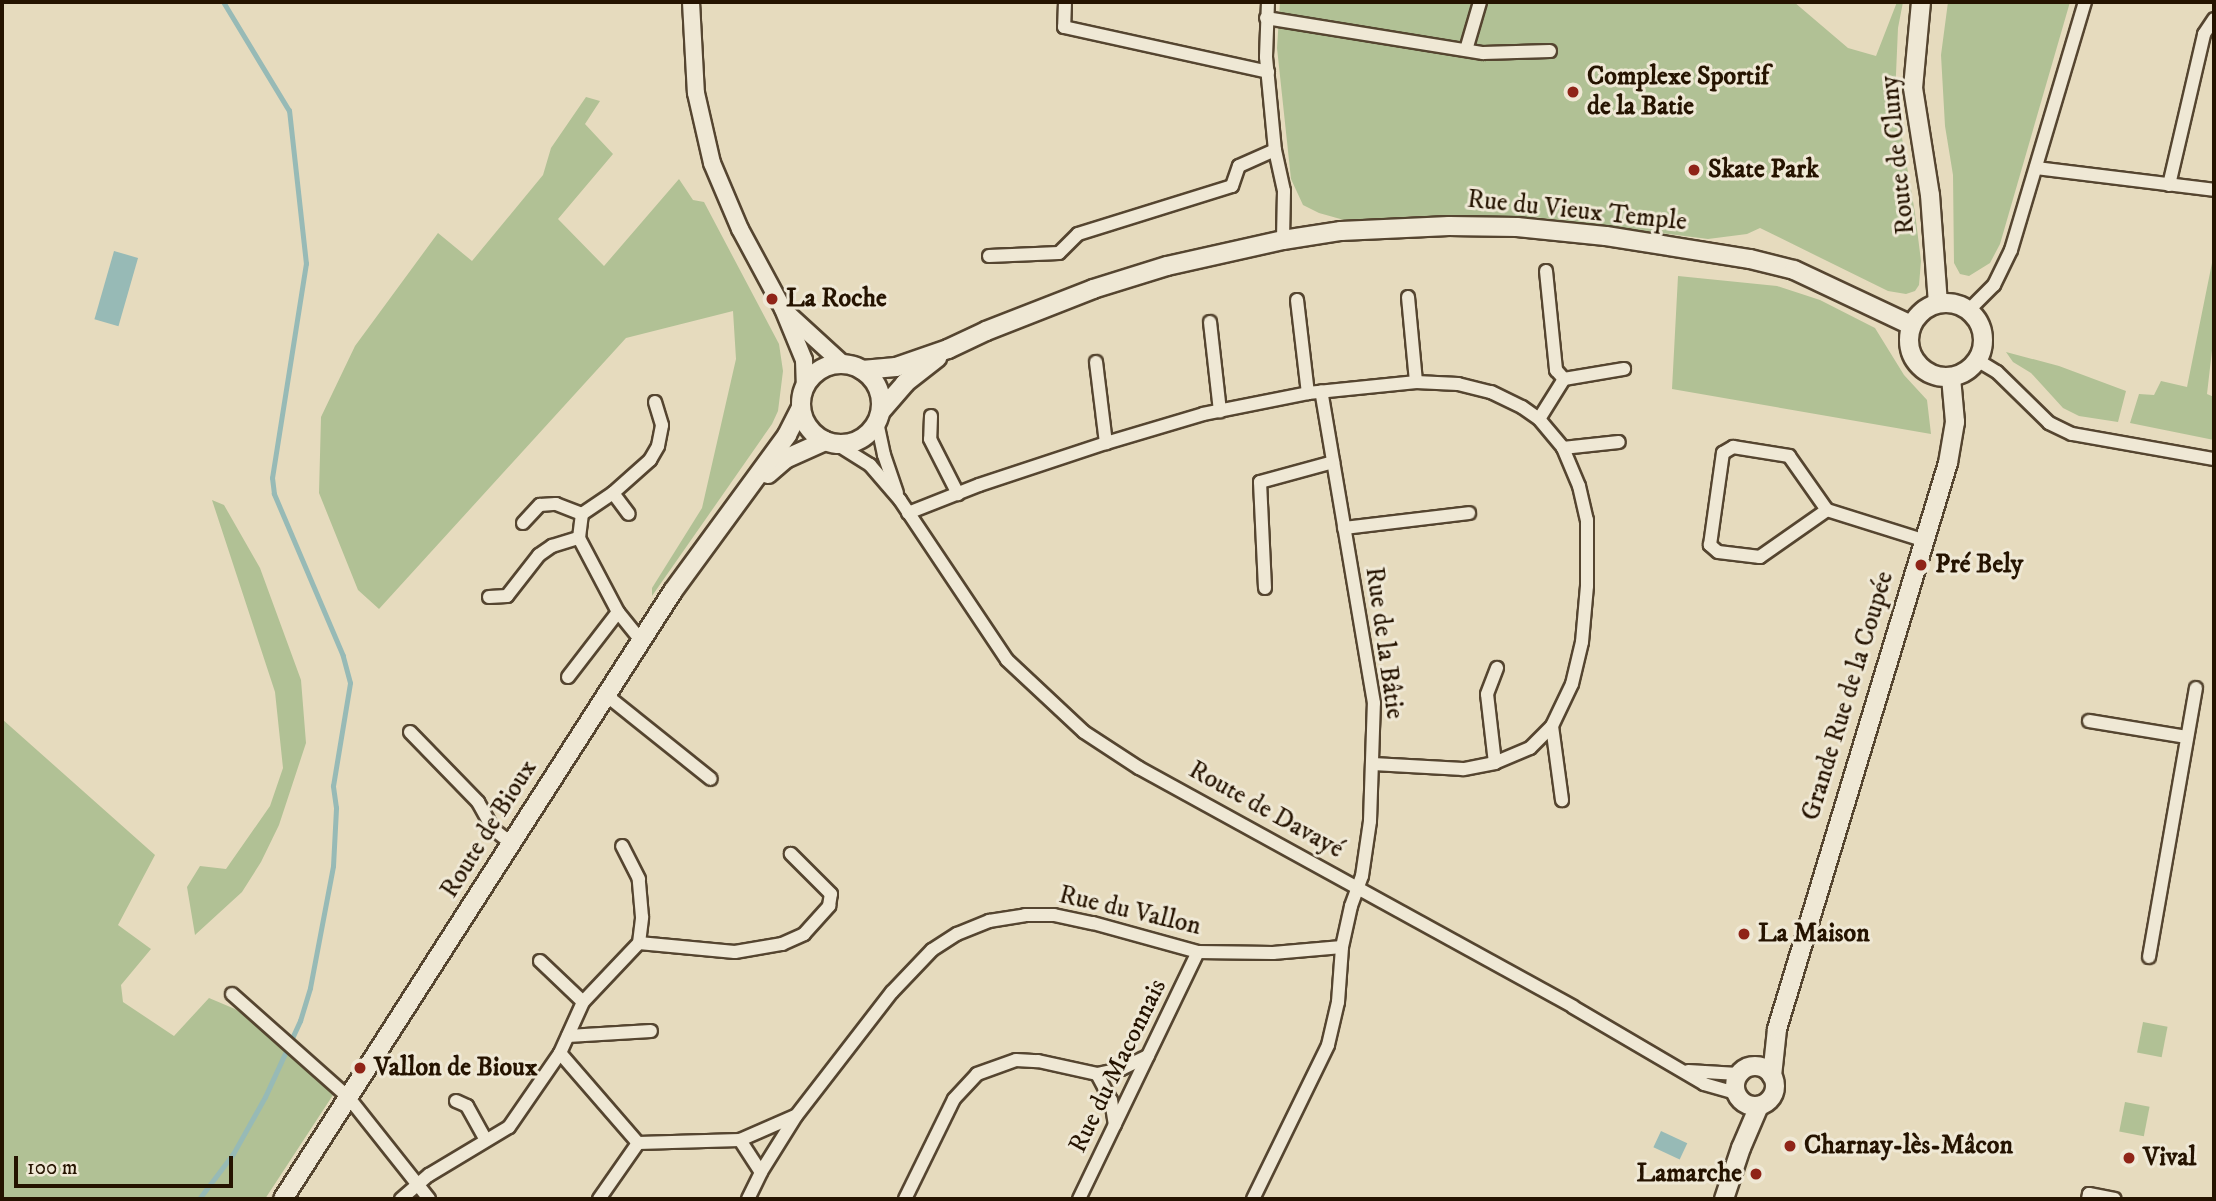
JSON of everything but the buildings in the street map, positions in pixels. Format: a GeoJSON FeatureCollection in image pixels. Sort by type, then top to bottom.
{"type":"FeatureCollection","features":[{"type":"Feature","properties":{"kind":"main road","name":"Route de Cluny"},"geometry":{"type":"LineString","coordinates":[[1921,2],[1913,88],[1930,195],[1938,303]]}},
{"type":"Feature","properties":{"kind":"main road","name":"Rue du Vieux Temple"},"geometry":{"type":"LineString","coordinates":[[862,370],[896,367],[948,349],[986,331],[1093,289],[1167,266],[1283,240],[1341,231],[1449,226],[1517,227],[1606,236],[1750,259],[1794,270],[1911,325]]}},
{"type":"Feature","properties":{"kind":"main road"},"geometry":{"type":"LineString","coordinates":[[1938,303],[1959,305],[1968,311],[1976,318],[1983,339],[1977,360],[1964,372],[1951,377],[1928,373],[1917,365],[1910,353],[1908,339],[1911,325],[1927,307],[1938,303]]}},
{"type":"Feature","properties":{"kind":"main road","name":"Rue du Vieux Temple"},"geometry":{"type":"LineString","coordinates":[[879,416],[905,383],[948,349]]}},
{"type":"Feature","properties":{"kind":"main road"},"geometry":{"type":"LineString","coordinates":[[843,364],[862,370],[875,383],[879,416],[865,437],[853,443],[832,443],[806,425],[801,408],[806,385],[816,373],[827,366],[843,364]]}},
{"type":"Feature","properties":{"kind":"main road","name":"Grande Rue de la Coupée"},"geometry":{"type":"LineString","coordinates":[[1746,1100],[1771,1099],[1774,1092],[1772,1076],[1777,1028],[1953,441],[1955,422],[1951,377]]}},
{"type":"Feature","properties":{"kind":"main road","name":"Route de Bioux"},"geometry":{"type":"LineString","coordinates":[[283,1199],[641,640],[710,537],[747,492],[787,435],[801,408]]}},
{"type":"Feature","properties":{"kind":"main road","name":"Route de Bioux"},"geometry":{"type":"LineString","coordinates":[[747,492],[785,459],[832,443]]}},
{"type":"Feature","properties":{"kind":"main road","name":"Grande Rue de la Coupée"},"geometry":{"type":"LineString","coordinates":[[1744,1070],[1777,1028]]}},
{"type":"Feature","properties":{"kind":"main road"},"geometry":{"type":"LineString","coordinates":[[1724,1199],[1741,1148],[1746,1100],[1744,1070],[1767,1069],[1772,1076]]}},
{"type":"Feature","properties":{"kind":"street"},"geometry":{"type":"LineString","coordinates":[[691,2],[696,93],[712,163],[740,229],[783,309],[804,360],[806,385]]}},
{"type":"Feature","properties":{"kind":"street"},"geometry":{"type":"LineString","coordinates":[[1065,2],[1064,27],[1268,72]]}},
{"type":"Feature","properties":{"kind":"street"},"geometry":{"type":"LineString","coordinates":[[1268,2],[1268,72],[1275,150],[1284,191],[1283,240]]}},
{"type":"Feature","properties":{"kind":"street"},"geometry":{"type":"LineString","coordinates":[[1466,50],[1480,2]]}},
{"type":"Feature","properties":{"kind":"street"},"geometry":{"type":"LineString","coordinates":[[1968,311],[1999,277],[2011,250],[2085,2]]}},
{"type":"Feature","properties":{"kind":"street"},"geometry":{"type":"LineString","coordinates":[[1266,18],[1483,53],[1550,51]]}},
{"type":"Feature","properties":{"kind":"street"},"geometry":{"type":"LineString","coordinates":[[2169,185],[2204,34],[2214,19]]}},
{"type":"Feature","properties":{"kind":"street"},"geometry":{"type":"LineString","coordinates":[[989,256],[1059,253],[1078,234],[1232,186],[1239,166],[1275,150]]}},
{"type":"Feature","properties":{"kind":"street"},"geometry":{"type":"LineString","coordinates":[[2036,168],[2214,190]]}},
{"type":"Feature","properties":{"kind":"street"},"geometry":{"type":"LineString","coordinates":[[1546,271],[1556,370],[1564,379]]}},
{"type":"Feature","properties":{"kind":"street"},"geometry":{"type":"LineString","coordinates":[[1408,297],[1416,382]]}},
{"type":"Feature","properties":{"kind":"street"},"geometry":{"type":"LineString","coordinates":[[1297,300],[1308,393]]}},
{"type":"Feature","properties":{"kind":"street"},"geometry":{"type":"LineString","coordinates":[[783,309],[843,364]]}},
{"type":"Feature","properties":{"kind":"street"},"geometry":{"type":"LineString","coordinates":[[1210,322],[1220,411]]}},
{"type":"Feature","properties":{"kind":"street"},"geometry":{"type":"LineString","coordinates":[[1977,360],[1997,372],[2049,423],[2072,434],[2214,459]]}},
{"type":"Feature","properties":{"kind":"street"},"geometry":{"type":"LineString","coordinates":[[1096,362],[1106,443]]}},
{"type":"Feature","properties":{"kind":"street"},"geometry":{"type":"LineString","coordinates":[[1539,419],[1564,379],[1624,369]]}},
{"type":"Feature","properties":{"kind":"street"},"geometry":{"type":"LineString","coordinates":[[908,513],[1106,443],[1220,411],[1321,391],[1416,382],[1458,384],[1491,393],[1539,419],[1563,448],[1579,486],[1587,520],[1587,586],[1582,642],[1572,684],[1552,726],[1530,748],[1494,763],[1463,769],[1373,764]]}},
{"type":"Feature","properties":{"kind":"street","name":"Rue de la Bâtie"},"geometry":{"type":"LineString","coordinates":[[1253,1199],[1322,1062],[1338,1002],[1342,947],[1351,906],[1360,889],[1366,854],[1373,764],[1372,690],[1321,391]]}},
{"type":"Feature","properties":{"kind":"street"},"geometry":{"type":"LineString","coordinates":[[641,640],[618,612],[579,538],[582,514],[614,493],[650,460],[658,446],[662,425],[656,402]]}},
{"type":"Feature","properties":{"kind":"street","name":"Route de Davayé"},"geometry":{"type":"LineString","coordinates":[[879,416],[884,455],[900,500]]}},
{"type":"Feature","properties":{"kind":"street"},"geometry":{"type":"LineString","coordinates":[[931,416],[930,439],[958,494]]}},
{"type":"Feature","properties":{"kind":"street"},"geometry":{"type":"LineString","coordinates":[[1563,448],[1619,442]]}},
{"type":"Feature","properties":{"kind":"street","name":"Route de Davayé"},"geometry":{"type":"LineString","coordinates":[[832,443],[870,465],[900,500],[1007,660],[1084,732],[1139,768],[1688,1071],[1704,1083],[1746,1100]]}},
{"type":"Feature","properties":{"kind":"street"},"geometry":{"type":"LineString","coordinates":[[1828,510],[1760,557],[1718,552],[1710,545],[1723,453],[1733,447],[1789,457],[1828,510],[1923,540]]}},
{"type":"Feature","properties":{"kind":"street"},"geometry":{"type":"LineString","coordinates":[[1265,588],[1260,482],[1333,462]]}},
{"type":"Feature","properties":{"kind":"street"},"geometry":{"type":"LineString","coordinates":[[614,493],[629,514]]}},
{"type":"Feature","properties":{"kind":"street"},"geometry":{"type":"LineString","coordinates":[[523,523],[540,505],[556,504],[582,514]]}},
{"type":"Feature","properties":{"kind":"street"},"geometry":{"type":"LineString","coordinates":[[1344,528],[1469,513]]}},
{"type":"Feature","properties":{"kind":"street"},"geometry":{"type":"LineString","coordinates":[[489,597],[507,596],[539,555],[552,546],[579,538]]}},
{"type":"Feature","properties":{"kind":"street"},"geometry":{"type":"LineString","coordinates":[[568,677],[618,612]]}},
{"type":"Feature","properties":{"kind":"street"},"geometry":{"type":"LineString","coordinates":[[1494,763],[1487,694],[1497,668]]}},
{"type":"Feature","properties":{"kind":"street"},"geometry":{"type":"LineString","coordinates":[[2149,957],[2196,688]]}},
{"type":"Feature","properties":{"kind":"street"},"geometry":{"type":"LineString","coordinates":[[606,695],[711,779]]}},
{"type":"Feature","properties":{"kind":"street"},"geometry":{"type":"LineString","coordinates":[[2089,721],[2187,737]]}},
{"type":"Feature","properties":{"kind":"street"},"geometry":{"type":"LineString","coordinates":[[1552,726],[1562,800]]}},
{"type":"Feature","properties":{"kind":"street"},"geometry":{"type":"LineString","coordinates":[[410,732],[478,802],[493,829],[512,844]]}},
{"type":"Feature","properties":{"kind":"street"},"geometry":{"type":"LineString","coordinates":[[401,1199],[416,1184],[509,1127],[560,1053],[583,1002],[639,943],[642,907],[639,880],[622,846]]}},
{"type":"Feature","properties":{"kind":"street"},"geometry":{"type":"LineString","coordinates":[[639,943],[735,952],[782,944],[804,934],[829,906],[831,894],[791,854]]}},
{"type":"Feature","properties":{"kind":"street","name":"Rue du Vallon"},"geometry":{"type":"LineString","coordinates":[[748,1199],[761,1172],[796,1116],[914,967],[932,950],[957,934],[989,921],[1026,915],[1054,915],[1198,952],[1273,953],[1342,947]]}},
{"type":"Feature","properties":{"kind":"street","name":"Rue du Maconnais"},"geometry":{"type":"LineString","coordinates":[[1079,1199],[1198,952]]}},
{"type":"Feature","properties":{"kind":"street"},"geometry":{"type":"LineString","coordinates":[[540,961],[583,1002]]}},
{"type":"Feature","properties":{"kind":"street"},"geometry":{"type":"LineString","coordinates":[[232,994],[349,1098],[429,1199]]}},
{"type":"Feature","properties":{"kind":"street"},"geometry":{"type":"LineString","coordinates":[[568,1036],[651,1031]]}},
{"type":"Feature","properties":{"kind":"street"},"geometry":{"type":"LineString","coordinates":[[560,1053],[638,1143]]}},
{"type":"Feature","properties":{"kind":"street"},"geometry":{"type":"LineString","coordinates":[[905,1199],[954,1099],[976,1074],[999,1064],[1027,1060],[1097,1074],[1121,1069],[1148,1056]]}},
{"type":"Feature","properties":{"kind":"street","name":"Route de Davayé"},"geometry":{"type":"LineString","coordinates":[[1688,1071],[1744,1070]]}},
{"type":"Feature","properties":{"kind":"street"},"geometry":{"type":"LineString","coordinates":[[1097,1074],[1111,1100],[1115,1125]]}},
{"type":"Feature","properties":{"kind":"street"},"geometry":{"type":"LineString","coordinates":[[456,1101],[467,1105],[486,1140]]}},
{"type":"Feature","properties":{"kind":"street"},"geometry":{"type":"LineString","coordinates":[[638,1143],[740,1140],[796,1116]]}},
{"type":"Feature","properties":{"kind":"street"},"geometry":{"type":"LineString","coordinates":[[740,1140],[761,1172]]}},
{"type":"Feature","properties":{"kind":"street"},"geometry":{"type":"LineString","coordinates":[[599,1199],[638,1143]]}},
{"type":"Feature","properties":{"kind":"street"},"geometry":{"type":"LineString","coordinates":[[2089,1197],[2115,1199]]}},
{"type":"Feature","properties":{"kind":"green space","name":"Complexe Sportif de la Batie"},"geometry":{"type":"Polygon","coordinates":[[[1280,2],[1794,2],[1848,48],[1876,56],[1897,2],[1903,2],[1898,28],[1895,97],[1915,213],[1921,261],[1919,285],[1915,291],[1906,294],[1888,291],[1760,228],[1747,234],[1708,239],[1534,217],[1425,216],[1344,220],[1319,213],[1303,205],[1291,179],[1277,48],[1280,2]]]}},
{"type":"Feature","properties":{"kind":"green space"},"geometry":{"type":"Polygon","coordinates":[[[1948,2],[2070,2],[2000,244],[1990,263],[1969,276],[1960,274],[1954,263],[1953,175],[1945,126],[1941,55],[1948,2]]]}},
{"type":"Feature","properties":{"kind":"green space"},"geometry":{"type":"Polygon","coordinates":[[[586,97],[600,101],[585,124],[613,154],[558,219],[604,266],[679,179],[693,200],[704,202],[779,344],[783,371],[778,411],[772,424],[652,596],[652,588],[702,508],[736,359],[733,311],[626,338],[379,609],[358,590],[319,493],[321,417],[355,346],[438,233],[472,261],[543,175],[551,148],[586,97]]]}},
{"type":"Feature","properties":{"kind":"green space"},"geometry":{"type":"Polygon","coordinates":[[[2214,253],[2214,333],[2207,394],[2214,397],[2214,440],[2130,423],[2139,394],[2154,395],[2161,381],[2187,387],[2214,253]]]}},
{"type":"Feature","properties":{"kind":"green space"},"geometry":{"type":"Polygon","coordinates":[[[1678,276],[1777,286],[1820,300],[1875,328],[1904,375],[1927,400],[1931,434],[1672,389],[1678,276]]]}},
{"type":"Feature","properties":{"kind":"green space"},"geometry":{"type":"Polygon","coordinates":[[[2006,352],[2059,366],[2126,391],[2118,422],[2079,416],[2063,408],[2031,373],[2013,362],[2006,352]]]}},
{"type":"Feature","properties":{"kind":"green space"},"geometry":{"type":"Polygon","coordinates":[[[212,500],[224,505],[260,568],[301,680],[306,743],[279,825],[261,862],[242,892],[195,935],[187,887],[200,866],[226,869],[270,806],[283,768],[275,692],[212,500]]]}},
{"type":"Feature","properties":{"kind":"green space"},"geometry":{"type":"Polygon","coordinates":[[[2,719],[155,855],[118,925],[151,949],[121,985],[123,1002],[174,1036],[209,998],[235,1009],[257,1024],[333,1095],[265,1199],[2,1199],[2,719]]]}},
{"type":"Feature","properties":{"kind":"green space"},"geometry":{"type":"Polygon","coordinates":[[[2143,1022],[2168,1027],[2162,1057],[2137,1052],[2143,1022]]]}},
{"type":"Feature","properties":{"kind":"green space"},"geometry":{"type":"Polygon","coordinates":[[[2125,1102],[2150,1107],[2144,1136],[2119,1131],[2125,1102]]]}},
{"type":"Feature","properties":{"kind":"water"},"geometry":{"type":"Polygon","coordinates":[[[114,251],[138,258],[118,326],[94,319],[114,251]]]}},
{"type":"Feature","properties":{"kind":"water"},"geometry":{"type":"Polygon","coordinates":[[[1661,1131],[1687,1143],[1680,1160],[1653,1147],[1661,1131]]]}},
{"type":"Feature","properties":{"kind":"waterway"},"geometry":{"type":"LineString","coordinates":[[199,1199],[233,1154],[265,1097],[300,1021],[310,988],[333,866],[336,808],[333,786],[350,683],[343,656],[274,494],[272,478],[306,264],[289,111],[223,2]]}},
{"type":"Feature","properties":{"kind":"place","name":"Complexe Sportif de la Batie"},"geometry":{"type":"Point","coordinates":[1573,92]}},
{"type":"Feature","properties":{"kind":"place","name":"Skate Park"},"geometry":{"type":"Point","coordinates":[1694,170]}},
{"type":"Feature","properties":{"kind":"place","name":"La Roche"},"geometry":{"type":"Point","coordinates":[772,299]}},
{"type":"Feature","properties":{"kind":"place","name":"Pré Bely"},"geometry":{"type":"Point","coordinates":[1921,565]}},
{"type":"Feature","properties":{"kind":"place","name":"La Maison"},"geometry":{"type":"Point","coordinates":[1744,934]}},
{"type":"Feature","properties":{"kind":"place","name":"Vallon de Bioux"},"geometry":{"type":"Point","coordinates":[360,1068]}},
{"type":"Feature","properties":{"kind":"place","name":"Charnay-lès-Mâcon"},"geometry":{"type":"Point","coordinates":[1790,1146]}},
{"type":"Feature","properties":{"kind":"place","name":"Vival"},"geometry":{"type":"Point","coordinates":[2129,1158]}},
{"type":"Feature","properties":{"kind":"place","name":"Lamarche"},"geometry":{"type":"Point","coordinates":[1756,1174]}}]}
